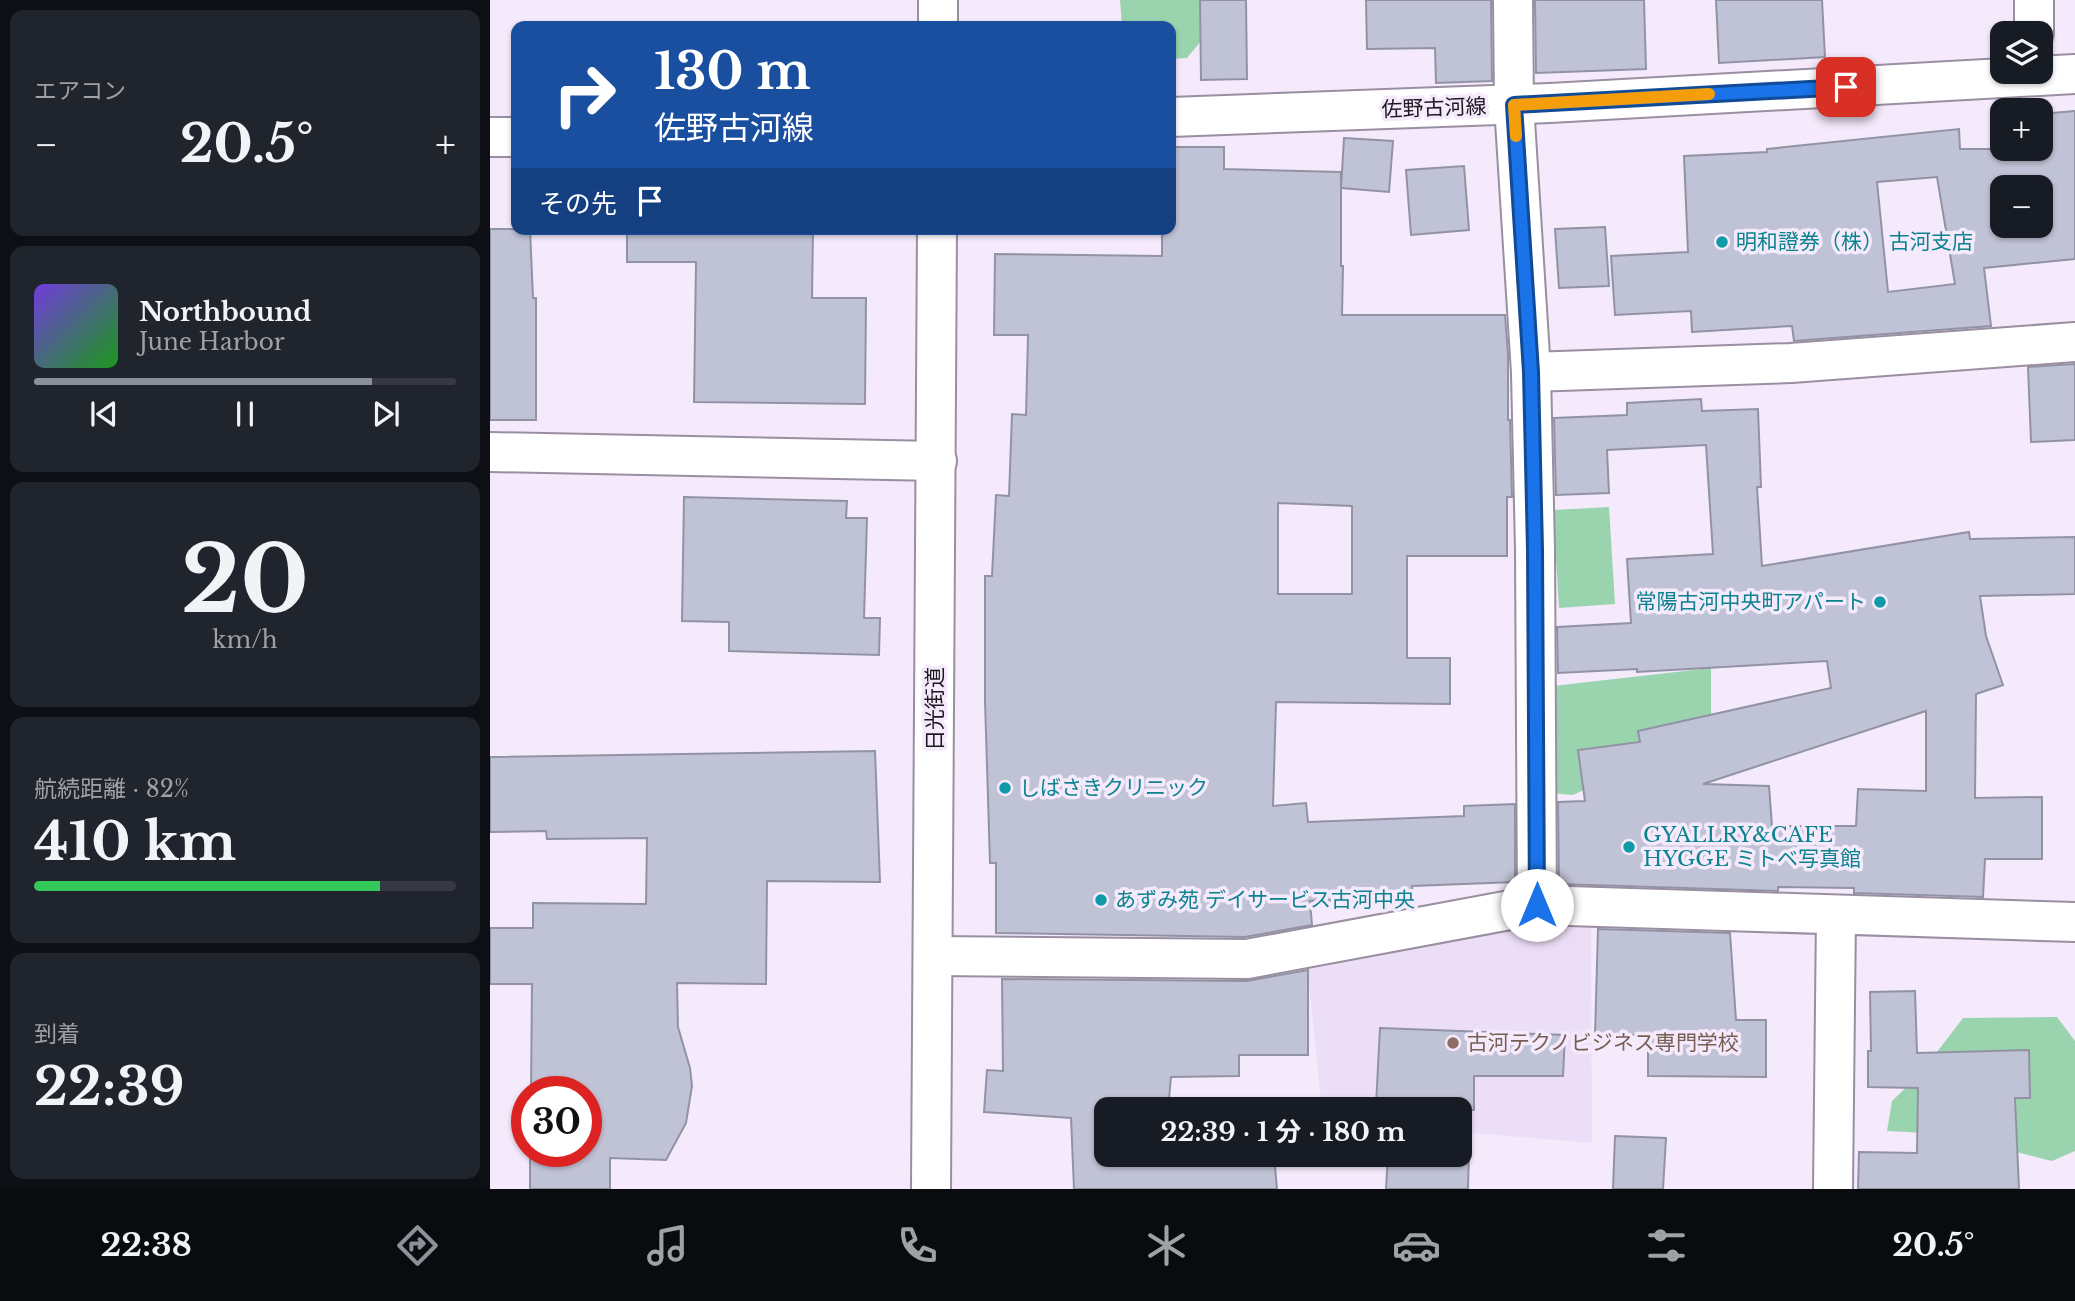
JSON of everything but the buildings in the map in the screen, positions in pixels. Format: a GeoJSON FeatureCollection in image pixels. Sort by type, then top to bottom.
{"type":"FeatureCollection","features":[{"type":"Feature","properties":{"kind":"street"},"geometry":{"type":"LineString","coordinates":[[938,0],[938,21]]}},
{"type":"Feature","properties":{"kind":"street"},"geometry":{"type":"LineString","coordinates":[[1514,0],[1514,105],[1531,372],[1537,905]]}},
{"type":"Feature","properties":{"kind":"street"},"geometry":{"type":"LineString","coordinates":[[2034,0],[2034,21]]}},
{"type":"Feature","properties":{"kind":"street","name":"佐野古河線"},"geometry":{"type":"LineString","coordinates":[[2053,74],[2075,74]]}},
{"type":"Feature","properties":{"kind":"street","name":"佐野古河線"},"geometry":{"type":"LineString","coordinates":[[1176,117],[1514,105],[1990,77]]}},
{"type":"Feature","properties":{"kind":"street"},"geometry":{"type":"LineString","coordinates":[[490,137],[511,137]]}},
{"type":"Feature","properties":{"kind":"street","name":"日光街道"},"geometry":{"type":"LineString","coordinates":[[931,1189],[937,235]]}},
{"type":"Feature","properties":{"kind":"street"},"geometry":{"type":"LineString","coordinates":[[1531,372],[1791,363],[2075,342]]}},
{"type":"Feature","properties":{"kind":"street"},"geometry":{"type":"LineString","coordinates":[[490,452],[937,461]]}},
{"type":"Feature","properties":{"kind":"street"},"geometry":{"type":"LineString","coordinates":[[933,956],[1247,959],[1537,905],[2075,922]]}},
{"type":"Feature","properties":{"kind":"street"},"geometry":{"type":"LineString","coordinates":[[1833,1189],[1836,915]]}},
{"type":"Feature","properties":{"kind":"shaded area","name":"古河テクノビジネス専門学校"},"geometry":{"type":"Polygon","coordinates":[[[1591,916],[1592,1143],[1472,1133],[1472,1097],[1321,1097],[1308,954],[1591,916]]]}},
{"type":"Feature","properties":{"kind":"green space"},"geometry":{"type":"Polygon","coordinates":[[[1120,0],[1235,0],[1187,58],[1176,59],[1176,21],[1122,21],[1120,0]]]}},
{"type":"Feature","properties":{"kind":"green space"},"geometry":{"type":"Polygon","coordinates":[[[1609,507],[1615,604],[1559,608],[1553,510],[1609,507]]]}},
{"type":"Feature","properties":{"kind":"green space"},"geometry":{"type":"Polygon","coordinates":[[[1711,668],[1711,731],[1573,795],[1550,793],[1553,686],[1711,668]]]}},
{"type":"Feature","properties":{"kind":"green space"},"geometry":{"type":"Polygon","coordinates":[[[2057,1017],[2075,1041],[2075,1151],[2052,1161],[1946,1134],[1887,1131],[1892,1101],[1920,1074],[1963,1018],[2057,1017]]]}},
{"type":"Feature","properties":{"kind":"slow traffic"},"geometry":{"type":"LineString","coordinates":[[1516,136],[1514,105],[1709,94]]}},
{"type":"Feature","properties":{"kind":"place","name":"明和證券（株） 古河支店"},"geometry":{"type":"Point","coordinates":[1722,242]}},
{"type":"Feature","properties":{"kind":"place","name":"常陽古河中央町アパート"},"geometry":{"type":"Point","coordinates":[1880,602]}},
{"type":"Feature","properties":{"kind":"place","name":"しばさきクリニック"},"geometry":{"type":"Point","coordinates":[1005,788]}},
{"type":"Feature","properties":{"kind":"place","name":"GYALLRY&CAFE HYGGE ミトベ写真館"},"geometry":{"type":"Point","coordinates":[1629,847]}},
{"type":"Feature","properties":{"kind":"place","name":"あずみ苑 デイサービス古河中央"},"geometry":{"type":"Point","coordinates":[1101,900]}},
{"type":"Feature","properties":{"kind":"place","name":"古河テクノビジネス専門学校"},"geometry":{"type":"Point","coordinates":[1453,1043]}},
{"type":"Feature","properties":{"kind":"route"},"geometry":{"type":"LineString","coordinates":[[1537,905],[1531,372],[1514,105],[1846,87]]}}]}
